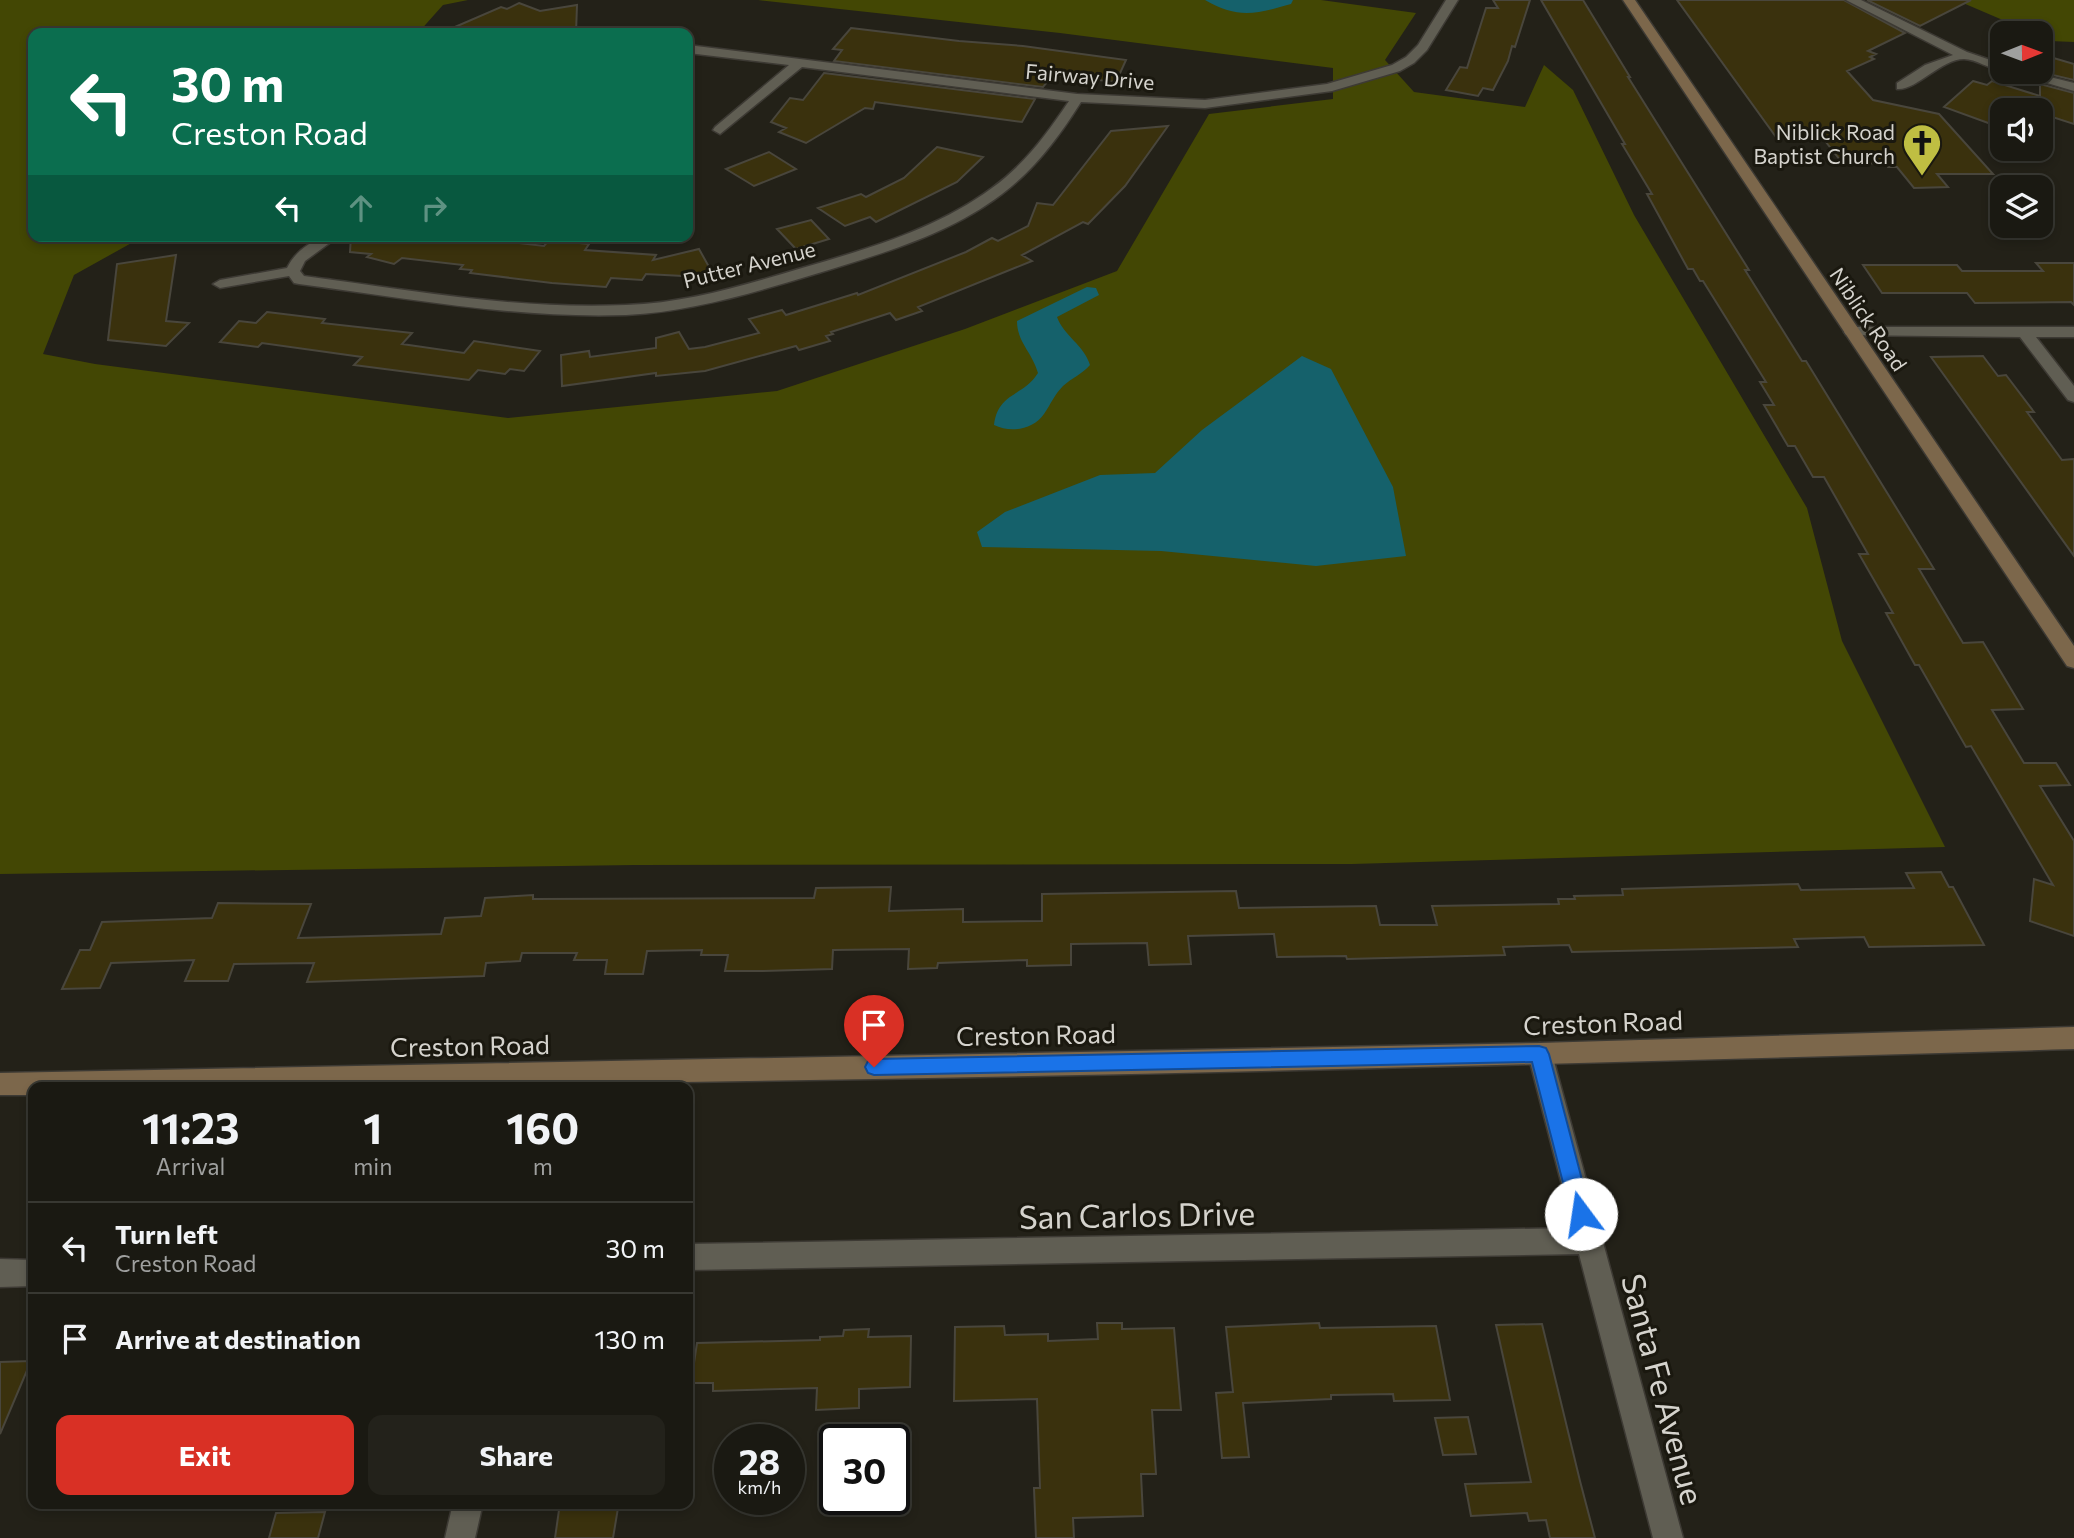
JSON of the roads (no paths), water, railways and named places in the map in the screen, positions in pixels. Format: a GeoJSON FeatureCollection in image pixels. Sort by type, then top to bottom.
{"type":"FeatureCollection","features":[{"type":"Feature","properties":{"kind":"main road","name":"Niblick Road"},"geometry":{"type":"LineString","coordinates":[[1629,0],[2074,662]]}},
{"type":"Feature","properties":{"kind":"main road","name":"Creston Road"},"geometry":{"type":"LineString","coordinates":[[284,1082],[567,1080],[2074,1038]]}},
{"type":"Feature","properties":{"kind":"main road","name":"Creston Road"},"geometry":{"type":"LineString","coordinates":[[0,1084],[28,1084]]}},
{"type":"Feature","properties":{"kind":"street","name":"Fairway Drive"},"geometry":{"type":"LineString","coordinates":[[693,50],[1077,98],[1205,104],[1285,95],[1357,82],[1396,68],[1410,60],[1423,47],[1452,0]]}},
{"type":"Feature","properties":{"kind":"street"},"geometry":{"type":"LineString","coordinates":[[1852,0],[1963,55],[1990,64]]}},
{"type":"Feature","properties":{"kind":"street"},"geometry":{"type":"LineString","coordinates":[[1901,86],[1929,68],[1963,55]]}},
{"type":"Feature","properties":{"kind":"street"},"geometry":{"type":"LineString","coordinates":[[720,130],[799,63]]}},
{"type":"Feature","properties":{"kind":"street"},"geometry":{"type":"LineString","coordinates":[[2053,81],[2074,86]]}},
{"type":"Feature","properties":{"kind":"street","name":"Putter Avenue"},"geometry":{"type":"LineString","coordinates":[[293,271],[299,280],[538,308],[629,310],[727,295],[879,250],[932,228],[994,193],[1020,172],[1045,148],[1077,98]]}},
{"type":"Feature","properties":{"kind":"street"},"geometry":{"type":"LineString","coordinates":[[220,285],[293,271],[299,259],[323,242]]}},
{"type":"Feature","properties":{"kind":"street"},"geometry":{"type":"LineString","coordinates":[[1852,332],[2074,332]]}},
{"type":"Feature","properties":{"kind":"street"},"geometry":{"type":"LineString","coordinates":[[2024,332],[2074,397]]}},
{"type":"Feature","properties":{"kind":"street","name":"Santa Fe Avenue"},"geometry":{"type":"LineString","coordinates":[[1539,1054],[1668,1538]]}},
{"type":"Feature","properties":{"kind":"street","name":"San Carlos Drive"},"geometry":{"type":"LineString","coordinates":[[693,1257],[1588,1241]]}},
{"type":"Feature","properties":{"kind":"street"},"geometry":{"type":"LineString","coordinates":[[0,1273],[28,1273]]}},
{"type":"Feature","properties":{"kind":"street"},"geometry":{"type":"LineString","coordinates":[[460,1538],[467,1509]]}},
{"type":"Feature","properties":{"kind":"water"},"geometry":{"type":"Polygon","coordinates":[[[1205,0],[1293,0],[1291,4],[1247,13],[1227,10],[1205,0]]]}},
{"type":"Feature","properties":{"kind":"water"},"geometry":{"type":"Polygon","coordinates":[[[1087,287],[1096,288],[1099,295],[1057,317],[1090,365],[1063,386],[1034,424],[1014,429],[994,425],[1000,406],[1032,381],[1038,373],[1019,335],[1017,321],[1087,287]]]}},
{"type":"Feature","properties":{"kind":"water"},"geometry":{"type":"Polygon","coordinates":[[[1302,356],[1331,369],[1393,487],[1406,556],[1316,566],[1161,551],[982,547],[977,532],[1005,512],[1100,475],[1155,473],[1202,430],[1302,356]]]}},
{"type":"Feature","properties":{"kind":"place","name":"Niblick Road Baptist Church"},"geometry":{"type":"Point","coordinates":[1922,177]}}]}
